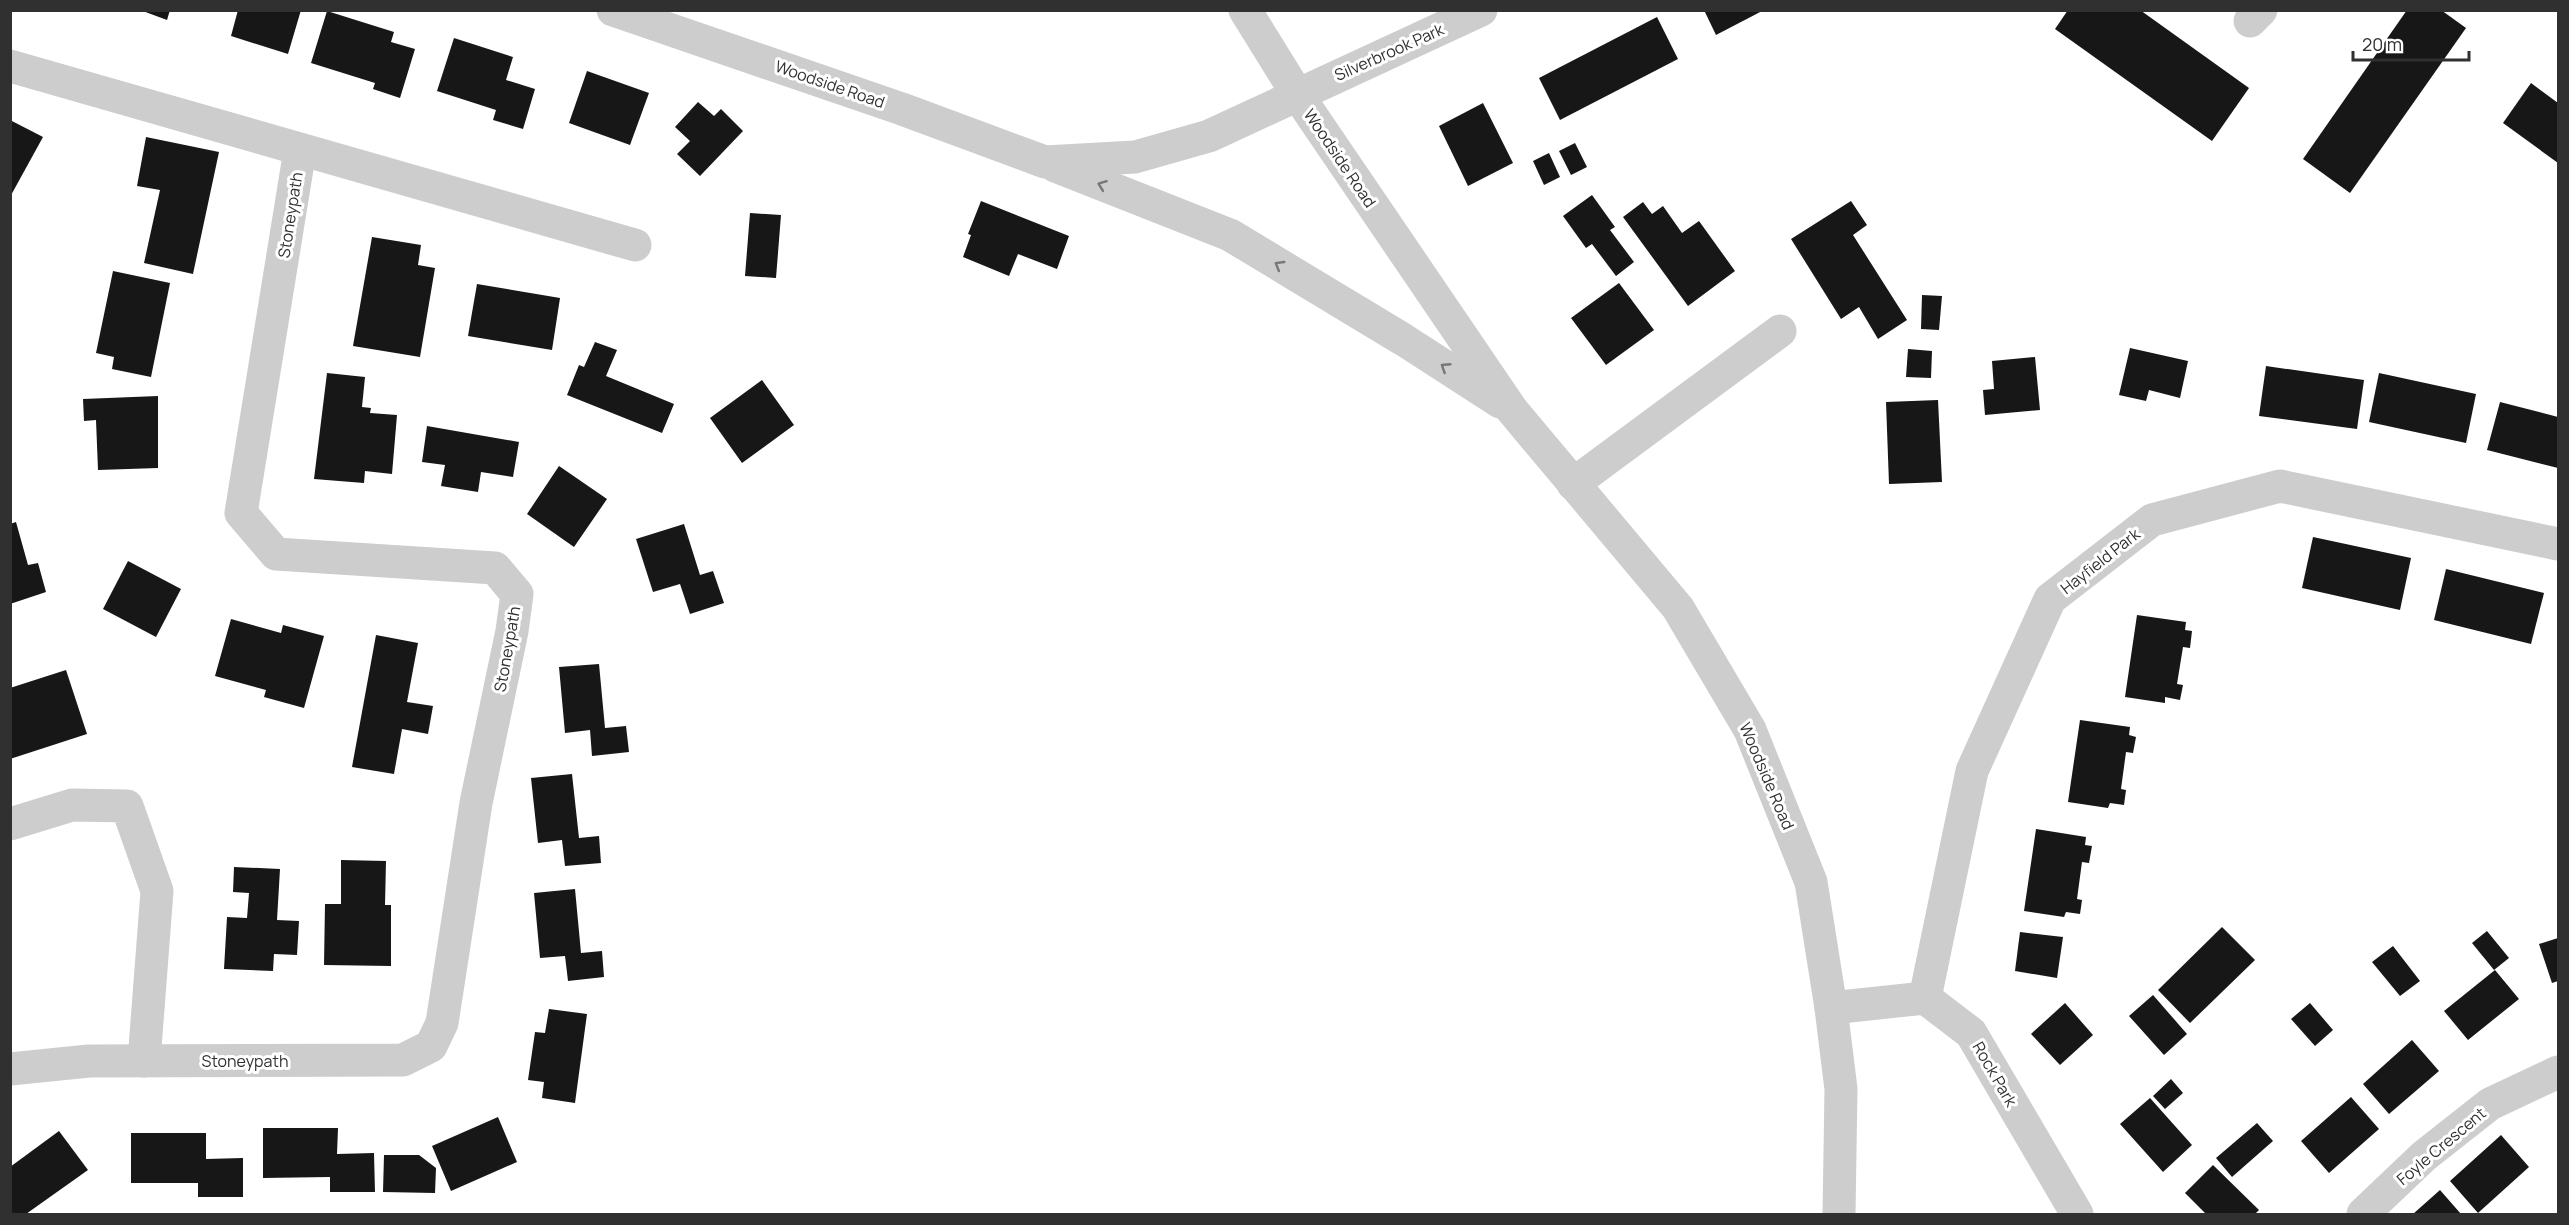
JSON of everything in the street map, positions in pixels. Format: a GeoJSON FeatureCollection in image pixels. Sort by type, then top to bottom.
{"type":"FeatureCollection","features":[{"type":"Feature","properties":{"kind":"street","name":"Woodside Road"},"geometry":{"type":"LineString","coordinates":[[613,10],[891,105],[1046,162],[1230,235],[1404,340],[1512,410]]}},
{"type":"Feature","properties":{"kind":"street"},"geometry":{"type":"LineString","coordinates":[[1245,10],[1297,94]]}},
{"type":"Feature","properties":{"kind":"street","name":"Silverbrook Park"},"geometry":{"type":"LineString","coordinates":[[1297,94],[1481,10]]}},
{"type":"Feature","properties":{"kind":"street","name":"Stoneypath"},"geometry":{"type":"LineString","coordinates":[[10,66],[635,245]]}},
{"type":"Feature","properties":{"kind":"street","name":"Woodside Road"},"geometry":{"type":"LineString","coordinates":[[1046,162],[1135,157],[1209,136],[1297,94],[1512,410],[1678,608],[1750,730],[1811,882],[1832,1008],[1840,1089],[1839,1215]]}},
{"type":"Feature","properties":{"kind":"street","name":"Stoneypath"},"geometry":{"type":"LineString","coordinates":[[10,1069],[89,1061],[403,1060],[431,1046],[442,1023],[476,803],[512,631],[517,594],[495,568],[276,554],[240,513],[300,150]]}},
{"type":"Feature","properties":{"kind":"street"},"geometry":{"type":"LineString","coordinates":[[1574,484],[1780,331]]}},
{"type":"Feature","properties":{"kind":"street","name":"Hayfield Park"},"geometry":{"type":"LineString","coordinates":[[1925,998],[1972,771],[2050,599],[2152,520],[2280,486],[2559,544]]}},
{"type":"Feature","properties":{"kind":"street"},"geometry":{"type":"LineString","coordinates":[[10,824],[72,805],[127,806],[157,891],[144,1061]]}},
{"type":"Feature","properties":{"kind":"street"},"geometry":{"type":"LineString","coordinates":[[1832,1008],[1925,998]]}},
{"type":"Feature","properties":{"kind":"street","name":"Rock Park"},"geometry":{"type":"LineString","coordinates":[[1925,998],[1971,1033],[2076,1215]]}},
{"type":"Feature","properties":{"kind":"street","name":"Foyle Crescent"},"geometry":{"type":"LineString","coordinates":[[2363,1215],[2424,1156],[2490,1104],[2559,1072]]}},
{"type":"Feature","properties":{"kind":"building"},"geometry":{"type":"Polygon","coordinates":[[[140,10],[170,10],[167,20],[140,10]]]}},
{"type":"Feature","properties":{"kind":"building"},"geometry":{"type":"Polygon","coordinates":[[[238,10],[301,10],[288,54],[231,36],[238,10]]]}},
{"type":"Feature","properties":{"kind":"building"},"geometry":{"type":"Polygon","coordinates":[[[1704,10],[1764,10],[1716,35],[1704,10]]]}},
{"type":"Feature","properties":{"kind":"building"},"geometry":{"type":"Polygon","coordinates":[[[2068,10],[2140,10],[2249,88],[2212,141],[2055,29],[2068,10]]]}},
{"type":"Feature","properties":{"kind":"building"},"geometry":{"type":"Polygon","coordinates":[[[2407,10],[2441,10],[2466,28],[2350,193],[2303,159],[2407,10]]]}},
{"type":"Feature","properties":{"kind":"building"},"geometry":{"type":"Polygon","coordinates":[[[327,11],[394,32],[391,42],[415,49],[400,98],[373,89],[375,83],[311,63],[327,11]]]}},
{"type":"Feature","properties":{"kind":"building"},"geometry":{"type":"Polygon","coordinates":[[[1657,17],[1678,59],[1560,120],[1539,78],[1657,17]]]}},
{"type":"Feature","properties":{"kind":"building"},"geometry":{"type":"Polygon","coordinates":[[[454,38],[513,57],[506,80],[535,89],[523,129],[493,120],[496,110],[437,91],[454,38]]]}},
{"type":"Feature","properties":{"kind":"building"},"geometry":{"type":"Polygon","coordinates":[[[587,71],[649,93],[630,145],[569,123],[587,71]]]}},
{"type":"Feature","properties":{"kind":"building"},"geometry":{"type":"Polygon","coordinates":[[[2531,83],[2558,103],[2558,163],[2503,123],[2531,83]]]}},
{"type":"Feature","properties":{"kind":"building"},"geometry":{"type":"Polygon","coordinates":[[[698,102],[714,116],[721,109],[743,131],[700,176],[677,154],[690,141],[675,127],[698,102]]]}},
{"type":"Feature","properties":{"kind":"building"},"geometry":{"type":"Polygon","coordinates":[[[1483,103],[1513,163],[1468,186],[1439,126],[1483,103]]]}},
{"type":"Feature","properties":{"kind":"building"},"geometry":{"type":"Polygon","coordinates":[[[10,120],[43,137],[10,197],[10,120]]]}},
{"type":"Feature","properties":{"kind":"building"},"geometry":{"type":"Polygon","coordinates":[[[146,137],[219,152],[193,274],[144,263],[160,190],[137,186],[146,137]]]}},
{"type":"Feature","properties":{"kind":"building"},"geometry":{"type":"Polygon","coordinates":[[[1575,143],[1587,167],[1571,175],[1559,151],[1575,143]]]}},
{"type":"Feature","properties":{"kind":"building"},"geometry":{"type":"Polygon","coordinates":[[[1549,153],[1560,177],[1544,185],[1533,161],[1549,153]]]}},
{"type":"Feature","properties":{"kind":"building"},"geometry":{"type":"Polygon","coordinates":[[[1592,195],[1615,227],[1610,230],[1634,262],[1616,276],[1592,244],[1586,248],[1563,216],[1592,195]]]}},
{"type":"Feature","properties":{"kind":"building"},"geometry":{"type":"Polygon","coordinates":[[[981,201],[1069,236],[1057,269],[1018,254],[1009,276],[963,257],[971,235],[968,234],[981,201]]]}},
{"type":"Feature","properties":{"kind":"building"},"geometry":{"type":"Polygon","coordinates":[[[1851,201],[1867,225],[1853,235],[1907,320],[1878,339],[1859,307],[1841,319],[1791,239],[1851,201]]]}},
{"type":"Feature","properties":{"kind":"building"},"geometry":{"type":"Polygon","coordinates":[[[1643,202],[1652,214],[1663,206],[1682,233],[1699,221],[1735,271],[1688,306],[1623,217],[1643,202]]]}},
{"type":"Feature","properties":{"kind":"building"},"geometry":{"type":"Polygon","coordinates":[[[750,213],[781,215],[776,278],[745,276],[750,213]]]}},
{"type":"Feature","properties":{"kind":"building"},"geometry":{"type":"Polygon","coordinates":[[[372,237],[421,245],[418,265],[435,268],[420,357],[353,346],[372,237]]]}},
{"type":"Feature","properties":{"kind":"building"},"geometry":{"type":"Polygon","coordinates":[[[113,271],[170,283],[151,377],[112,369],[114,357],[96,353],[113,271]]]}},
{"type":"Feature","properties":{"kind":"building"},"geometry":{"type":"Polygon","coordinates":[[[1619,283],[1654,330],[1606,365],[1571,318],[1619,283]]]}},
{"type":"Feature","properties":{"kind":"building"},"geometry":{"type":"Polygon","coordinates":[[[477,284],[560,298],[552,350],[468,336],[477,284]]]}},
{"type":"Feature","properties":{"kind":"building"},"geometry":{"type":"Polygon","coordinates":[[[1922,295],[1942,296],[1939,330],[1921,329],[1922,295]]]}},
{"type":"Feature","properties":{"kind":"building"},"geometry":{"type":"Polygon","coordinates":[[[595,342],[617,350],[606,376],[674,404],[662,433],[567,395],[579,365],[584,367],[595,342]]]}},
{"type":"Feature","properties":{"kind":"building"},"geometry":{"type":"Polygon","coordinates":[[[2130,348],[2188,361],[2180,398],[2149,390],[2146,401],[2119,395],[2130,348]]]}},
{"type":"Feature","properties":{"kind":"building"},"geometry":{"type":"Polygon","coordinates":[[[1908,349],[1932,351],[1931,378],[1906,377],[1908,349]]]}},
{"type":"Feature","properties":{"kind":"building"},"geometry":{"type":"Polygon","coordinates":[[[2035,357],[2040,410],[1985,415],[1983,390],[1994,389],[1992,361],[2035,357]]]}},
{"type":"Feature","properties":{"kind":"building"},"geometry":{"type":"Polygon","coordinates":[[[2266,366],[2364,380],[2357,429],[2259,416],[2266,366]]]}},
{"type":"Feature","properties":{"kind":"building"},"geometry":{"type":"Polygon","coordinates":[[[327,373],[365,377],[362,407],[371,408],[370,413],[397,415],[392,474],[365,471],[364,483],[314,479],[327,373]]]}},
{"type":"Feature","properties":{"kind":"building"},"geometry":{"type":"Polygon","coordinates":[[[2379,373],[2476,394],[2466,443],[2369,422],[2379,373]]]}},
{"type":"Feature","properties":{"kind":"building"},"geometry":{"type":"Polygon","coordinates":[[[762,380],[794,425],[742,463],[710,418],[762,380]]]}},
{"type":"Feature","properties":{"kind":"building"},"geometry":{"type":"Polygon","coordinates":[[[158,396],[158,468],[98,470],[96,420],[84,421],[83,399],[158,396]]]}},
{"type":"Feature","properties":{"kind":"building"},"geometry":{"type":"Polygon","coordinates":[[[1938,400],[1942,482],[1889,484],[1886,402],[1938,400]]]}},
{"type":"Feature","properties":{"kind":"building"},"geometry":{"type":"Polygon","coordinates":[[[2500,402],[2558,417],[2558,468],[2487,450],[2500,402]]]}},
{"type":"Feature","properties":{"kind":"building"},"geometry":{"type":"Polygon","coordinates":[[[427,426],[519,442],[513,477],[481,472],[478,492],[441,486],[445,465],[422,462],[427,426]]]}},
{"type":"Feature","properties":{"kind":"building"},"geometry":{"type":"Polygon","coordinates":[[[559,466],[607,499],[574,547],[527,514],[559,466]]]}},
{"type":"Feature","properties":{"kind":"building"},"geometry":{"type":"Polygon","coordinates":[[[16,522],[28,565],[38,563],[46,592],[10,604],[10,524],[16,522]]]}},
{"type":"Feature","properties":{"kind":"building"},"geometry":{"type":"Polygon","coordinates":[[[684,524],[700,575],[713,571],[724,603],[690,614],[680,584],[653,592],[636,539],[684,524]]]}},
{"type":"Feature","properties":{"kind":"building"},"geometry":{"type":"Polygon","coordinates":[[[2313,537],[2411,558],[2400,610],[2302,588],[2313,537]]]}},
{"type":"Feature","properties":{"kind":"building"},"geometry":{"type":"Polygon","coordinates":[[[128,561],[181,589],[156,637],[103,609],[128,561]]]}},
{"type":"Feature","properties":{"kind":"building"},"geometry":{"type":"Polygon","coordinates":[[[2446,569],[2544,593],[2531,644],[2434,620],[2446,569]]]}},
{"type":"Feature","properties":{"kind":"building"},"geometry":{"type":"Polygon","coordinates":[[[2137,615],[2186,622],[2185,630],[2192,631],[2190,648],[2183,647],[2177,684],[2183,685],[2180,700],[2165,697],[2165,703],[2125,697],[2137,615]]]}},
{"type":"Feature","properties":{"kind":"building"},"geometry":{"type":"Polygon","coordinates":[[[231,619],[281,633],[283,625],[324,636],[304,708],[264,697],[266,690],[215,676],[231,619]]]}},
{"type":"Feature","properties":{"kind":"building"},"geometry":{"type":"Polygon","coordinates":[[[376,635],[418,643],[407,702],[433,706],[428,734],[402,729],[394,774],[352,767],[376,635]]]}},
{"type":"Feature","properties":{"kind":"building"},"geometry":{"type":"Polygon","coordinates":[[[599,664],[605,728],[626,726],[629,752],[592,756],[590,730],[565,733],[559,667],[599,664]]]}},
{"type":"Feature","properties":{"kind":"building"},"geometry":{"type":"Polygon","coordinates":[[[66,670],[87,734],[10,759],[10,688],[66,670]]]}},
{"type":"Feature","properties":{"kind":"building"},"geometry":{"type":"Polygon","coordinates":[[[2080,720],[2130,727],[2129,735],[2136,737],[2133,753],[2126,752],[2121,789],[2126,790],[2124,805],[2110,803],[2108,808],[2068,802],[2080,720]]]}},
{"type":"Feature","properties":{"kind":"building"},"geometry":{"type":"Polygon","coordinates":[[[572,774],[579,838],[599,836],[601,863],[565,866],[562,840],[538,843],[531,778],[572,774]]]}},
{"type":"Feature","properties":{"kind":"building"},"geometry":{"type":"Polygon","coordinates":[[[2036,829],[2086,837],[2085,845],[2092,846],[2089,863],[2082,862],[2077,899],[2082,900],[2080,914],[2066,912],[2064,917],[2024,911],[2036,829]]]}},
{"type":"Feature","properties":{"kind":"building"},"geometry":{"type":"Polygon","coordinates":[[[341,860],[386,861],[385,905],[391,905],[391,966],[324,965],[325,904],[341,904],[341,860]]]}},
{"type":"Feature","properties":{"kind":"building"},"geometry":{"type":"Polygon","coordinates":[[[234,867],[280,869],[277,920],[299,921],[297,955],[274,954],[273,971],[224,969],[227,917],[247,918],[249,893],[233,892],[234,867]]]}},
{"type":"Feature","properties":{"kind":"building"},"geometry":{"type":"Polygon","coordinates":[[[575,889],[581,953],[602,951],[604,977],[568,981],[565,956],[540,958],[534,893],[575,889]]]}},
{"type":"Feature","properties":{"kind":"building"},"geometry":{"type":"Polygon","coordinates":[[[2222,927],[2255,960],[2190,1023],[2158,990],[2222,927]]]}},
{"type":"Feature","properties":{"kind":"building"},"geometry":{"type":"Polygon","coordinates":[[[2487,931],[2509,958],[2494,970],[2472,943],[2487,931]]]}},
{"type":"Feature","properties":{"kind":"building"},"geometry":{"type":"Polygon","coordinates":[[[2020,932],[2063,937],[2057,978],[2015,971],[2020,932]]]}},
{"type":"Feature","properties":{"kind":"building"},"geometry":{"type":"Polygon","coordinates":[[[2558,938],[2558,981],[2552,983],[2539,944],[2558,938]]]}},
{"type":"Feature","properties":{"kind":"building"},"geometry":{"type":"Polygon","coordinates":[[[2393,946],[2420,981],[2400,996],[2372,962],[2393,946]]]}},
{"type":"Feature","properties":{"kind":"building"},"geometry":{"type":"Polygon","coordinates":[[[2495,970],[2519,999],[2468,1040],[2444,1011],[2495,970]]]}},
{"type":"Feature","properties":{"kind":"building"},"geometry":{"type":"Polygon","coordinates":[[[2153,995],[2187,1034],[2164,1055],[2129,1016],[2153,995]]]}},
{"type":"Feature","properties":{"kind":"building"},"geometry":{"type":"Polygon","coordinates":[[[2065,1003],[2093,1035],[2060,1065],[2031,1034],[2065,1003]]]}},
{"type":"Feature","properties":{"kind":"building"},"geometry":{"type":"Polygon","coordinates":[[[2310,1003],[2333,1030],[2315,1046],[2291,1019],[2310,1003]]]}},
{"type":"Feature","properties":{"kind":"building"},"geometry":{"type":"Polygon","coordinates":[[[549,1009],[587,1014],[575,1103],[542,1098],[544,1082],[528,1080],[535,1032],[545,1033],[549,1009]]]}},
{"type":"Feature","properties":{"kind":"building"},"geometry":{"type":"Polygon","coordinates":[[[2412,1040],[2439,1071],[2389,1114],[2363,1084],[2412,1040]]]}},
{"type":"Feature","properties":{"kind":"building"},"geometry":{"type":"Polygon","coordinates":[[[2171,1079],[2183,1093],[2165,1109],[2153,1096],[2171,1079]]]}},
{"type":"Feature","properties":{"kind":"building"},"geometry":{"type":"Polygon","coordinates":[[[2351,1097],[2379,1129],[2329,1173],[2301,1141],[2351,1097]]]}},
{"type":"Feature","properties":{"kind":"building"},"geometry":{"type":"Polygon","coordinates":[[[2150,1098],[2192,1145],[2163,1172],[2120,1124],[2150,1098]]]}},
{"type":"Feature","properties":{"kind":"building"},"geometry":{"type":"Polygon","coordinates":[[[498,1117],[517,1162],[451,1191],[432,1146],[498,1117]]]}},
{"type":"Feature","properties":{"kind":"building"},"geometry":{"type":"Polygon","coordinates":[[[2257,1123],[2273,1141],[2232,1177],[2216,1158],[2257,1123]]]}},
{"type":"Feature","properties":{"kind":"building"},"geometry":{"type":"Polygon","coordinates":[[[263,1128],[338,1128],[337,1154],[374,1153],[375,1192],[330,1192],[330,1177],[263,1178],[263,1128]]]}},
{"type":"Feature","properties":{"kind":"building"},"geometry":{"type":"Polygon","coordinates":[[[59,1131],[88,1170],[26,1214],[10,1214],[10,1167],[59,1131]]]}},
{"type":"Feature","properties":{"kind":"building"},"geometry":{"type":"Polygon","coordinates":[[[131,1133],[206,1133],[206,1159],[243,1158],[243,1197],[198,1197],[198,1183],[131,1183],[131,1133]]]}},
{"type":"Feature","properties":{"kind":"building"},"geometry":{"type":"Polygon","coordinates":[[[2501,1135],[2529,1167],[2478,1213],[2450,1181],[2501,1135]]]}},
{"type":"Feature","properties":{"kind":"building"},"geometry":{"type":"Polygon","coordinates":[[[384,1155],[419,1155],[436,1168],[435,1193],[383,1192],[384,1155]]]}},
{"type":"Feature","properties":{"kind":"building"},"geometry":{"type":"Polygon","coordinates":[[[2213,1165],[2259,1210],[2255,1214],[2206,1214],[2185,1193],[2213,1165]]]}},
{"type":"Feature","properties":{"kind":"building"},"geometry":{"type":"Polygon","coordinates":[[[2440,1190],[2461,1214],[2413,1214],[2440,1190]]]}}]}
